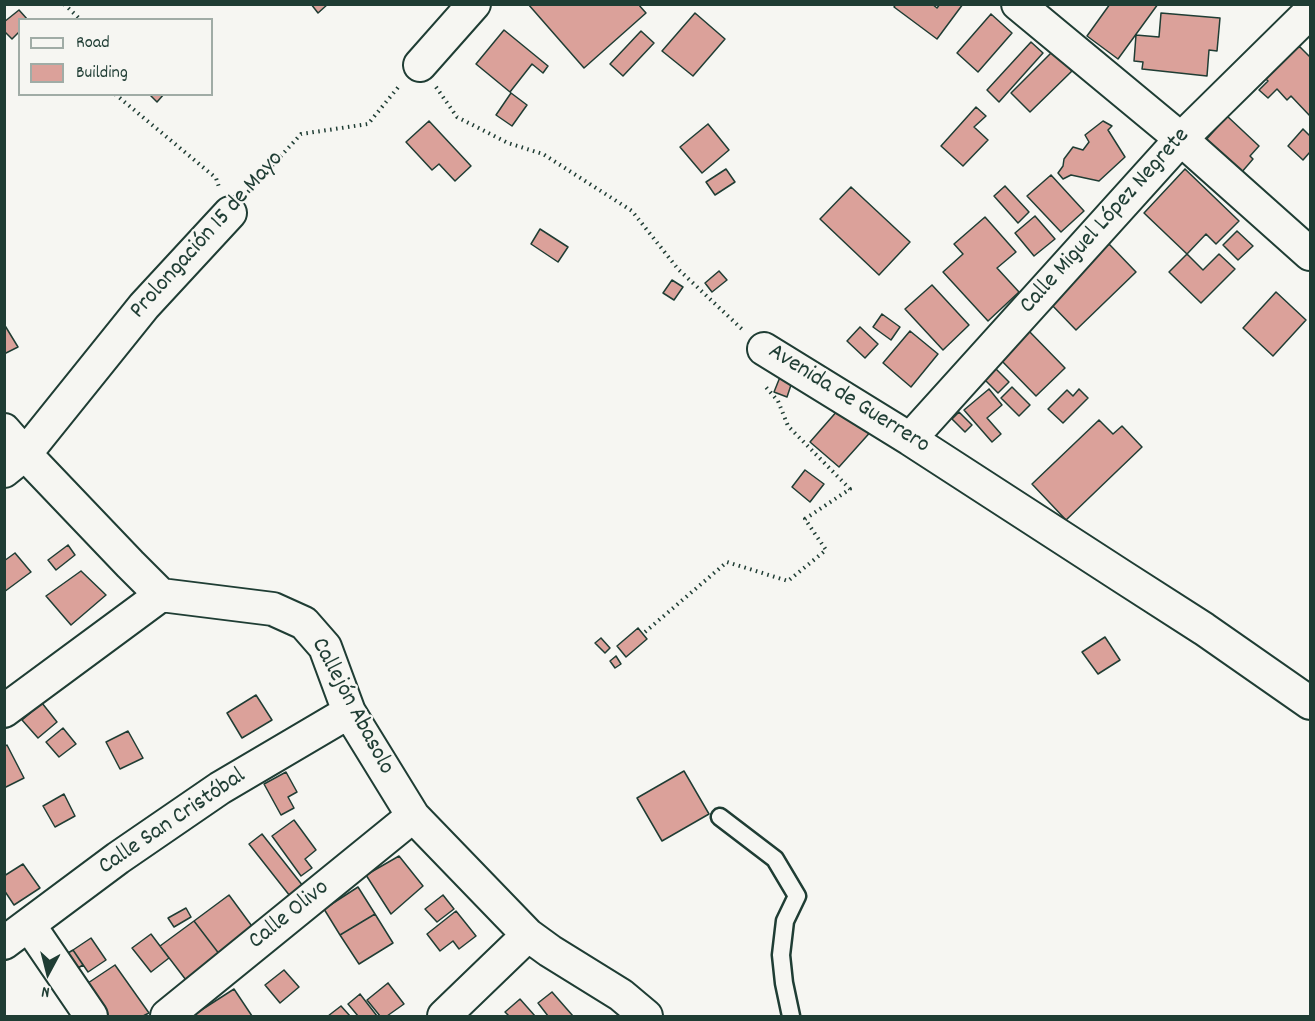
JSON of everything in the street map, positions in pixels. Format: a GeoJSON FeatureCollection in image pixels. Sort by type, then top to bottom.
{"type":"FeatureCollection","features":[{"type":"Feature","properties":{"kind":"street"},"geometry":{"type":"LineString","coordinates":[[420,65],[474,4]]}},
{"type":"Feature","properties":{"kind":"street"},"geometry":{"type":"LineString","coordinates":[[1018,4],[1181,139],[1311,254]]}},
{"type":"Feature","properties":{"kind":"street","name":"Calle Miguel López Negrete"},"geometry":{"type":"LineString","coordinates":[[910,439],[1181,139],[1311,12]]}},
{"type":"Feature","properties":{"kind":"street","name":"Prolongación 15 de Mayo"},"geometry":{"type":"LineString","coordinates":[[15,463],[144,306],[230,213]]}},
{"type":"Feature","properties":{"kind":"street","name":"Avenida de Guerrero"},"geometry":{"type":"LineString","coordinates":[[764,349],[910,439],[1204,629],[1311,703]]}},
{"type":"Feature","properties":{"kind":"street"},"geometry":{"type":"LineString","coordinates":[[4,430],[15,463],[130,564],[161,595],[4,711]]}},
{"type":"Feature","properties":{"kind":"street","name":"Callejón Abasolo"},"geometry":{"type":"LineString","coordinates":[[161,595],[273,609],[304,623],[325,647],[349,712],[413,816],[528,935],[621,995],[646,1017]]}},
{"type":"Feature","properties":{"kind":"street","name":"Calle San Cristóbal"},"geometry":{"type":"LineString","coordinates":[[17,934],[118,858],[220,788],[349,712]]}},
{"type":"Feature","properties":{"kind":"street","name":"Calle Olivo"},"geometry":{"type":"LineString","coordinates":[[167,1017],[413,816]]}},
{"type":"Feature","properties":{"kind":"street"},"geometry":{"type":"LineString","coordinates":[[17,934],[91,1017]]}},
{"type":"Feature","properties":{"kind":"street"},"geometry":{"type":"LineString","coordinates":[[444,1017],[528,935]]}},
{"type":"Feature","properties":{"kind":"lane"},"geometry":{"type":"LineString","coordinates":[[720,817],[775,859],[797,897],[785,921],[781,955],[791,1017]]}},
{"type":"Feature","properties":{"kind":"path"},"geometry":{"type":"LineString","coordinates":[[64,4],[79,18]]}},
{"type":"Feature","properties":{"kind":"path","name":"Prolongación 15 de Mayo"},"geometry":{"type":"LineString","coordinates":[[230,213],[301,134],[368,124],[399,86],[420,65]]}},
{"type":"Feature","properties":{"kind":"path","name":"Avenida de Guerrero"},"geometry":{"type":"LineString","coordinates":[[420,65],[457,117],[508,143],[543,154],[632,211],[678,269],[764,349]]}},
{"type":"Feature","properties":{"kind":"path"},"geometry":{"type":"LineString","coordinates":[[117,96],[216,178],[230,213]]}},
{"type":"Feature","properties":{"kind":"path"},"geometry":{"type":"LineString","coordinates":[[645,632],[727,562],[788,581],[826,550],[805,519],[850,489],[788,426],[778,401],[757,376],[764,349]]}},
{"type":"Feature","properties":{"kind":"building"},"geometry":{"type":"Polygon","coordinates":[[[311,4],[328,4],[318,13],[311,4]]]}},
{"type":"Feature","properties":{"kind":"building"},"geometry":{"type":"Polygon","coordinates":[[[528,4],[638,4],[646,13],[584,68],[528,4]]]}},
{"type":"Feature","properties":{"kind":"building"},"geometry":{"type":"Polygon","coordinates":[[[896,4],[932,4],[937,8],[940,4],[963,4],[937,39],[894,7],[896,4]]]}},
{"type":"Feature","properties":{"kind":"building"},"geometry":{"type":"Polygon","coordinates":[[[1110,4],[1158,4],[1118,59],[1087,36],[1110,4]]]}},
{"type":"Feature","properties":{"kind":"building"},"geometry":{"type":"Polygon","coordinates":[[[19,10],[26,18],[18,18],[18,33],[12,39],[4,31],[4,22],[19,10]]]}},
{"type":"Feature","properties":{"kind":"building"},"geometry":{"type":"Polygon","coordinates":[[[695,13],[725,39],[693,76],[662,51],[695,13]]]}},
{"type":"Feature","properties":{"kind":"building"},"geometry":{"type":"Polygon","coordinates":[[[1161,13],[1220,18],[1217,51],[1209,50],[1207,76],[1142,69],[1143,62],[1134,61],[1136,35],[1159,37],[1161,13]]]}},
{"type":"Feature","properties":{"kind":"building"},"geometry":{"type":"Polygon","coordinates":[[[991,14],[1012,33],[978,72],[957,53],[991,14]]]}},
{"type":"Feature","properties":{"kind":"building"},"geometry":{"type":"Polygon","coordinates":[[[504,30],[548,66],[543,73],[532,64],[510,92],[476,64],[504,30]]]}},
{"type":"Feature","properties":{"kind":"building"},"geometry":{"type":"Polygon","coordinates":[[[641,31],[654,43],[623,76],[610,64],[641,31]]]}},
{"type":"Feature","properties":{"kind":"building"},"geometry":{"type":"Polygon","coordinates":[[[1031,42],[1043,53],[999,102],[987,90],[1031,42]]]}},
{"type":"Feature","properties":{"kind":"building"},"geometry":{"type":"Polygon","coordinates":[[[1299,46],[1310,57],[1310,116],[1291,96],[1287,100],[1277,89],[1268,98],[1259,90],[1268,81],[1266,79],[1299,46]]]}},
{"type":"Feature","properties":{"kind":"building"},"geometry":{"type":"Polygon","coordinates":[[[1053,51],[1072,71],[1030,112],[1011,93],[1053,51]]]}},
{"type":"Feature","properties":{"kind":"building"},"geometry":{"type":"Polygon","coordinates":[[[511,93],[527,105],[512,126],[496,115],[511,93]]]}},
{"type":"Feature","properties":{"kind":"building"},"geometry":{"type":"Polygon","coordinates":[[[151,96],[162,96],[157,102],[151,96]]]}},
{"type":"Feature","properties":{"kind":"building"},"geometry":{"type":"Polygon","coordinates":[[[976,107],[986,116],[974,127],[988,140],[963,166],[941,146],[976,107]]]}},
{"type":"Feature","properties":{"kind":"building"},"geometry":{"type":"Polygon","coordinates":[[[1227,116],[1259,146],[1250,156],[1253,159],[1241,173],[1205,141],[1227,116]]]}},
{"type":"Feature","properties":{"kind":"building"},"geometry":{"type":"Polygon","coordinates":[[[429,121],[471,166],[455,181],[439,164],[432,170],[406,142],[429,121]]]}},
{"type":"Feature","properties":{"kind":"building"},"geometry":{"type":"Polygon","coordinates":[[[1103,121],[1112,126],[1108,130],[1125,157],[1099,181],[1071,175],[1063,179],[1058,173],[1063,166],[1064,159],[1073,147],[1083,150],[1089,142],[1085,135],[1103,121]]]}},
{"type":"Feature","properties":{"kind":"building"},"geometry":{"type":"Polygon","coordinates":[[[708,124],[729,150],[702,173],[680,147],[708,124]]]}},
{"type":"Feature","properties":{"kind":"building"},"geometry":{"type":"Polygon","coordinates":[[[1303,129],[1310,136],[1310,152],[1303,160],[1288,146],[1303,129]]]}},
{"type":"Feature","properties":{"kind":"building"},"geometry":{"type":"Polygon","coordinates":[[[726,169],[735,182],[715,195],[706,182],[726,169]]]}},
{"type":"Feature","properties":{"kind":"building"},"geometry":{"type":"Polygon","coordinates":[[[1185,169],[1239,221],[1216,244],[1206,234],[1187,254],[1144,213],[1185,169]]]}},
{"type":"Feature","properties":{"kind":"building"},"geometry":{"type":"Polygon","coordinates":[[[1051,175],[1084,211],[1061,232],[1027,196],[1051,175]]]}},
{"type":"Feature","properties":{"kind":"building"},"geometry":{"type":"Polygon","coordinates":[[[1005,186],[1029,212],[1018,223],[994,196],[1005,186]]]}},
{"type":"Feature","properties":{"kind":"building"},"geometry":{"type":"Polygon","coordinates":[[[851,187],[910,242],[879,275],[820,219],[851,187]]]}},
{"type":"Feature","properties":{"kind":"building"},"geometry":{"type":"Polygon","coordinates":[[[1035,216],[1055,239],[1034,256],[1015,233],[1035,216]]]}},
{"type":"Feature","properties":{"kind":"building"},"geometry":{"type":"Polygon","coordinates":[[[985,217],[1016,252],[997,268],[1019,292],[988,321],[943,272],[963,254],[954,244],[985,217]]]}},
{"type":"Feature","properties":{"kind":"building"},"geometry":{"type":"Polygon","coordinates":[[[540,229],[568,247],[558,262],[531,244],[540,229]]]}},
{"type":"Feature","properties":{"kind":"building"},"geometry":{"type":"Polygon","coordinates":[[[1237,231],[1253,246],[1238,260],[1223,245],[1237,231]]]}},
{"type":"Feature","properties":{"kind":"building"},"geometry":{"type":"Polygon","coordinates":[[[1109,244],[1136,272],[1076,330],[1049,302],[1109,244]]]}},
{"type":"Feature","properties":{"kind":"building"},"geometry":{"type":"Polygon","coordinates":[[[1187,254],[1203,270],[1219,254],[1235,269],[1201,303],[1169,272],[1187,254]]]}},
{"type":"Feature","properties":{"kind":"building"},"geometry":{"type":"Polygon","coordinates":[[[719,271],[727,280],[712,292],[705,283],[719,271]]]}},
{"type":"Feature","properties":{"kind":"building"},"geometry":{"type":"Polygon","coordinates":[[[672,280],[683,287],[674,300],[663,293],[672,280]]]}},
{"type":"Feature","properties":{"kind":"building"},"geometry":{"type":"Polygon","coordinates":[[[932,285],[969,325],[943,350],[905,309],[932,285]]]}},
{"type":"Feature","properties":{"kind":"building"},"geometry":{"type":"Polygon","coordinates":[[[1276,292],[1306,320],[1273,356],[1243,328],[1276,292]]]}},
{"type":"Feature","properties":{"kind":"building"},"geometry":{"type":"Polygon","coordinates":[[[882,314],[900,327],[891,340],[873,327],[882,314]]]}},
{"type":"Feature","properties":{"kind":"building"},"geometry":{"type":"Polygon","coordinates":[[[4,324],[18,347],[4,354],[4,324]]]}},
{"type":"Feature","properties":{"kind":"building"},"geometry":{"type":"Polygon","coordinates":[[[860,327],[878,344],[865,358],[847,341],[860,327]]]}},
{"type":"Feature","properties":{"kind":"building"},"geometry":{"type":"Polygon","coordinates":[[[1026,328],[1065,368],[1036,396],[997,356],[1026,328]]]}},
{"type":"Feature","properties":{"kind":"building"},"geometry":{"type":"Polygon","coordinates":[[[910,331],[938,354],[911,387],[883,363],[910,331]]]}},
{"type":"Feature","properties":{"kind":"building"},"geometry":{"type":"Polygon","coordinates":[[[993,366],[1009,382],[998,393],[982,377],[993,366]]]}},
{"type":"Feature","properties":{"kind":"building"},"geometry":{"type":"Polygon","coordinates":[[[780,377],[792,382],[787,397],[774,392],[780,377]]]}},
{"type":"Feature","properties":{"kind":"building"},"geometry":{"type":"Polygon","coordinates":[[[1012,387],[1030,405],[1019,416],[1001,398],[1012,387]]]}},
{"type":"Feature","properties":{"kind":"building"},"geometry":{"type":"Polygon","coordinates":[[[989,389],[1002,405],[987,418],[1001,434],[992,442],[964,410],[989,389]]]}},
{"type":"Feature","properties":{"kind":"building"},"geometry":{"type":"Polygon","coordinates":[[[1079,389],[1088,398],[1063,423],[1048,409],[1067,390],[1073,396],[1079,389]]]}},
{"type":"Feature","properties":{"kind":"building"},"geometry":{"type":"Polygon","coordinates":[[[845,402],[874,428],[839,467],[810,442],[845,402]]]}},
{"type":"Feature","properties":{"kind":"building"},"geometry":{"type":"Polygon","coordinates":[[[959,412],[972,425],[965,432],[952,419],[959,412]]]}},
{"type":"Feature","properties":{"kind":"building"},"geometry":{"type":"Polygon","coordinates":[[[1099,420],[1113,434],[1122,426],[1142,447],[1066,520],[1032,484],[1099,420]]]}},
{"type":"Feature","properties":{"kind":"building"},"geometry":{"type":"Polygon","coordinates":[[[805,470],[824,484],[810,502],[792,487],[805,470]]]}},
{"type":"Feature","properties":{"kind":"building"},"geometry":{"type":"Polygon","coordinates":[[[68,545],[75,555],[56,570],[48,560],[68,545]]]}},
{"type":"Feature","properties":{"kind":"building"},"geometry":{"type":"Polygon","coordinates":[[[15,553],[31,572],[4,592],[4,561],[15,553]]]}},
{"type":"Feature","properties":{"kind":"building"},"geometry":{"type":"Polygon","coordinates":[[[81,571],[106,595],[71,625],[46,596],[81,571]]]}},
{"type":"Feature","properties":{"kind":"building"},"geometry":{"type":"Polygon","coordinates":[[[638,628],[647,639],[626,657],[617,646],[638,628]]]}},
{"type":"Feature","properties":{"kind":"building"},"geometry":{"type":"Polygon","coordinates":[[[1105,637],[1120,660],[1098,674],[1082,652],[1105,637]]]}},
{"type":"Feature","properties":{"kind":"building"},"geometry":{"type":"Polygon","coordinates":[[[601,638],[610,648],[605,653],[595,643],[601,638]]]}},
{"type":"Feature","properties":{"kind":"building"},"geometry":{"type":"Polygon","coordinates":[[[616,656],[621,664],[615,668],[610,661],[616,656]]]}},
{"type":"Feature","properties":{"kind":"building"},"geometry":{"type":"Polygon","coordinates":[[[256,695],[272,720],[242,738],[227,713],[256,695]]]}},
{"type":"Feature","properties":{"kind":"building"},"geometry":{"type":"Polygon","coordinates":[[[42,703],[57,722],[38,738],[22,720],[42,703]]]}},
{"type":"Feature","properties":{"kind":"building"},"geometry":{"type":"Polygon","coordinates":[[[63,728],[76,744],[59,757],[46,742],[63,728]]]}},
{"type":"Feature","properties":{"kind":"building"},"geometry":{"type":"Polygon","coordinates":[[[128,731],[143,758],[120,769],[106,742],[128,731]]]}},
{"type":"Feature","properties":{"kind":"building"},"geometry":{"type":"Polygon","coordinates":[[[7,745],[24,778],[4,788],[4,747],[7,745]]]}},
{"type":"Feature","properties":{"kind":"building"},"geometry":{"type":"Polygon","coordinates":[[[684,771],[709,814],[662,841],[637,798],[684,771]]]}},
{"type":"Feature","properties":{"kind":"building"},"geometry":{"type":"Polygon","coordinates":[[[286,772],[297,792],[288,797],[294,808],[281,815],[264,784],[286,772]]]}},
{"type":"Feature","properties":{"kind":"building"},"geometry":{"type":"Polygon","coordinates":[[[64,794],[75,816],[55,827],[43,806],[64,794]]]}},
{"type":"Feature","properties":{"kind":"building"},"geometry":{"type":"Polygon","coordinates":[[[294,820],[316,850],[305,859],[312,868],[301,876],[272,836],[294,820]]]}},
{"type":"Feature","properties":{"kind":"building"},"geometry":{"type":"Polygon","coordinates":[[[262,834],[303,886],[290,896],[249,844],[262,834]]]}},
{"type":"Feature","properties":{"kind":"building"},"geometry":{"type":"Polygon","coordinates":[[[399,856],[423,886],[391,914],[366,875],[399,856]]]}},
{"type":"Feature","properties":{"kind":"building"},"geometry":{"type":"Polygon","coordinates":[[[23,864],[40,888],[14,905],[4,890],[4,876],[23,864]]]}},
{"type":"Feature","properties":{"kind":"building"},"geometry":{"type":"Polygon","coordinates":[[[358,887],[375,914],[340,935],[324,909],[358,887]]]}},
{"type":"Feature","properties":{"kind":"building"},"geometry":{"type":"Polygon","coordinates":[[[229,895],[254,929],[220,955],[194,921],[229,895]]]}},
{"type":"Feature","properties":{"kind":"building"},"geometry":{"type":"Polygon","coordinates":[[[443,895],[454,909],[437,922],[425,909],[443,895]]]}},
{"type":"Feature","properties":{"kind":"building"},"geometry":{"type":"Polygon","coordinates":[[[186,908],[191,917],[174,927],[168,918],[186,908]]]}},
{"type":"Feature","properties":{"kind":"building"},"geometry":{"type":"Polygon","coordinates":[[[456,911],[476,936],[459,949],[453,941],[440,951],[427,934],[456,911]]]}},
{"type":"Feature","properties":{"kind":"building"},"geometry":{"type":"Polygon","coordinates":[[[375,914],[393,943],[359,964],[340,935],[375,914]]]}},
{"type":"Feature","properties":{"kind":"building"},"geometry":{"type":"Polygon","coordinates":[[[194,921],[220,955],[186,980],[160,946],[194,921]]]}},
{"type":"Feature","properties":{"kind":"building"},"geometry":{"type":"Polygon","coordinates":[[[151,934],[169,958],[151,972],[132,948],[151,934]]]}},
{"type":"Feature","properties":{"kind":"building"},"geometry":{"type":"Polygon","coordinates":[[[91,938],[106,960],[88,972],[73,950],[91,938]]]}},
{"type":"Feature","properties":{"kind":"building"},"geometry":{"type":"Polygon","coordinates":[[[73,950],[83,965],[68,974],[58,959],[73,950]]]}},
{"type":"Feature","properties":{"kind":"building"},"geometry":{"type":"Polygon","coordinates":[[[115,965],[149,1013],[143,1016],[108,1016],[85,985],[115,965]]]}},
{"type":"Feature","properties":{"kind":"building"},"geometry":{"type":"Polygon","coordinates":[[[284,970],[299,987],[280,1003],[265,985],[284,970]]]}},
{"type":"Feature","properties":{"kind":"building"},"geometry":{"type":"Polygon","coordinates":[[[388,983],[404,1004],[387,1016],[380,1016],[367,1000],[388,983]]]}},
{"type":"Feature","properties":{"kind":"building"},"geometry":{"type":"Polygon","coordinates":[[[234,989],[252,1016],[192,1016],[234,989]]]}},
{"type":"Feature","properties":{"kind":"building"},"geometry":{"type":"Polygon","coordinates":[[[552,992],[573,1016],[548,1016],[538,1003],[552,992]]]}},
{"type":"Feature","properties":{"kind":"building"},"geometry":{"type":"Polygon","coordinates":[[[360,994],[377,1016],[358,1016],[348,1004],[360,994]]]}},
{"type":"Feature","properties":{"kind":"building"},"geometry":{"type":"Polygon","coordinates":[[[520,999],[535,1016],[509,1016],[505,1012],[520,999]]]}},
{"type":"Feature","properties":{"kind":"building"},"geometry":{"type":"Polygon","coordinates":[[[341,1006],[350,1016],[328,1016],[341,1006]]]}}]}
